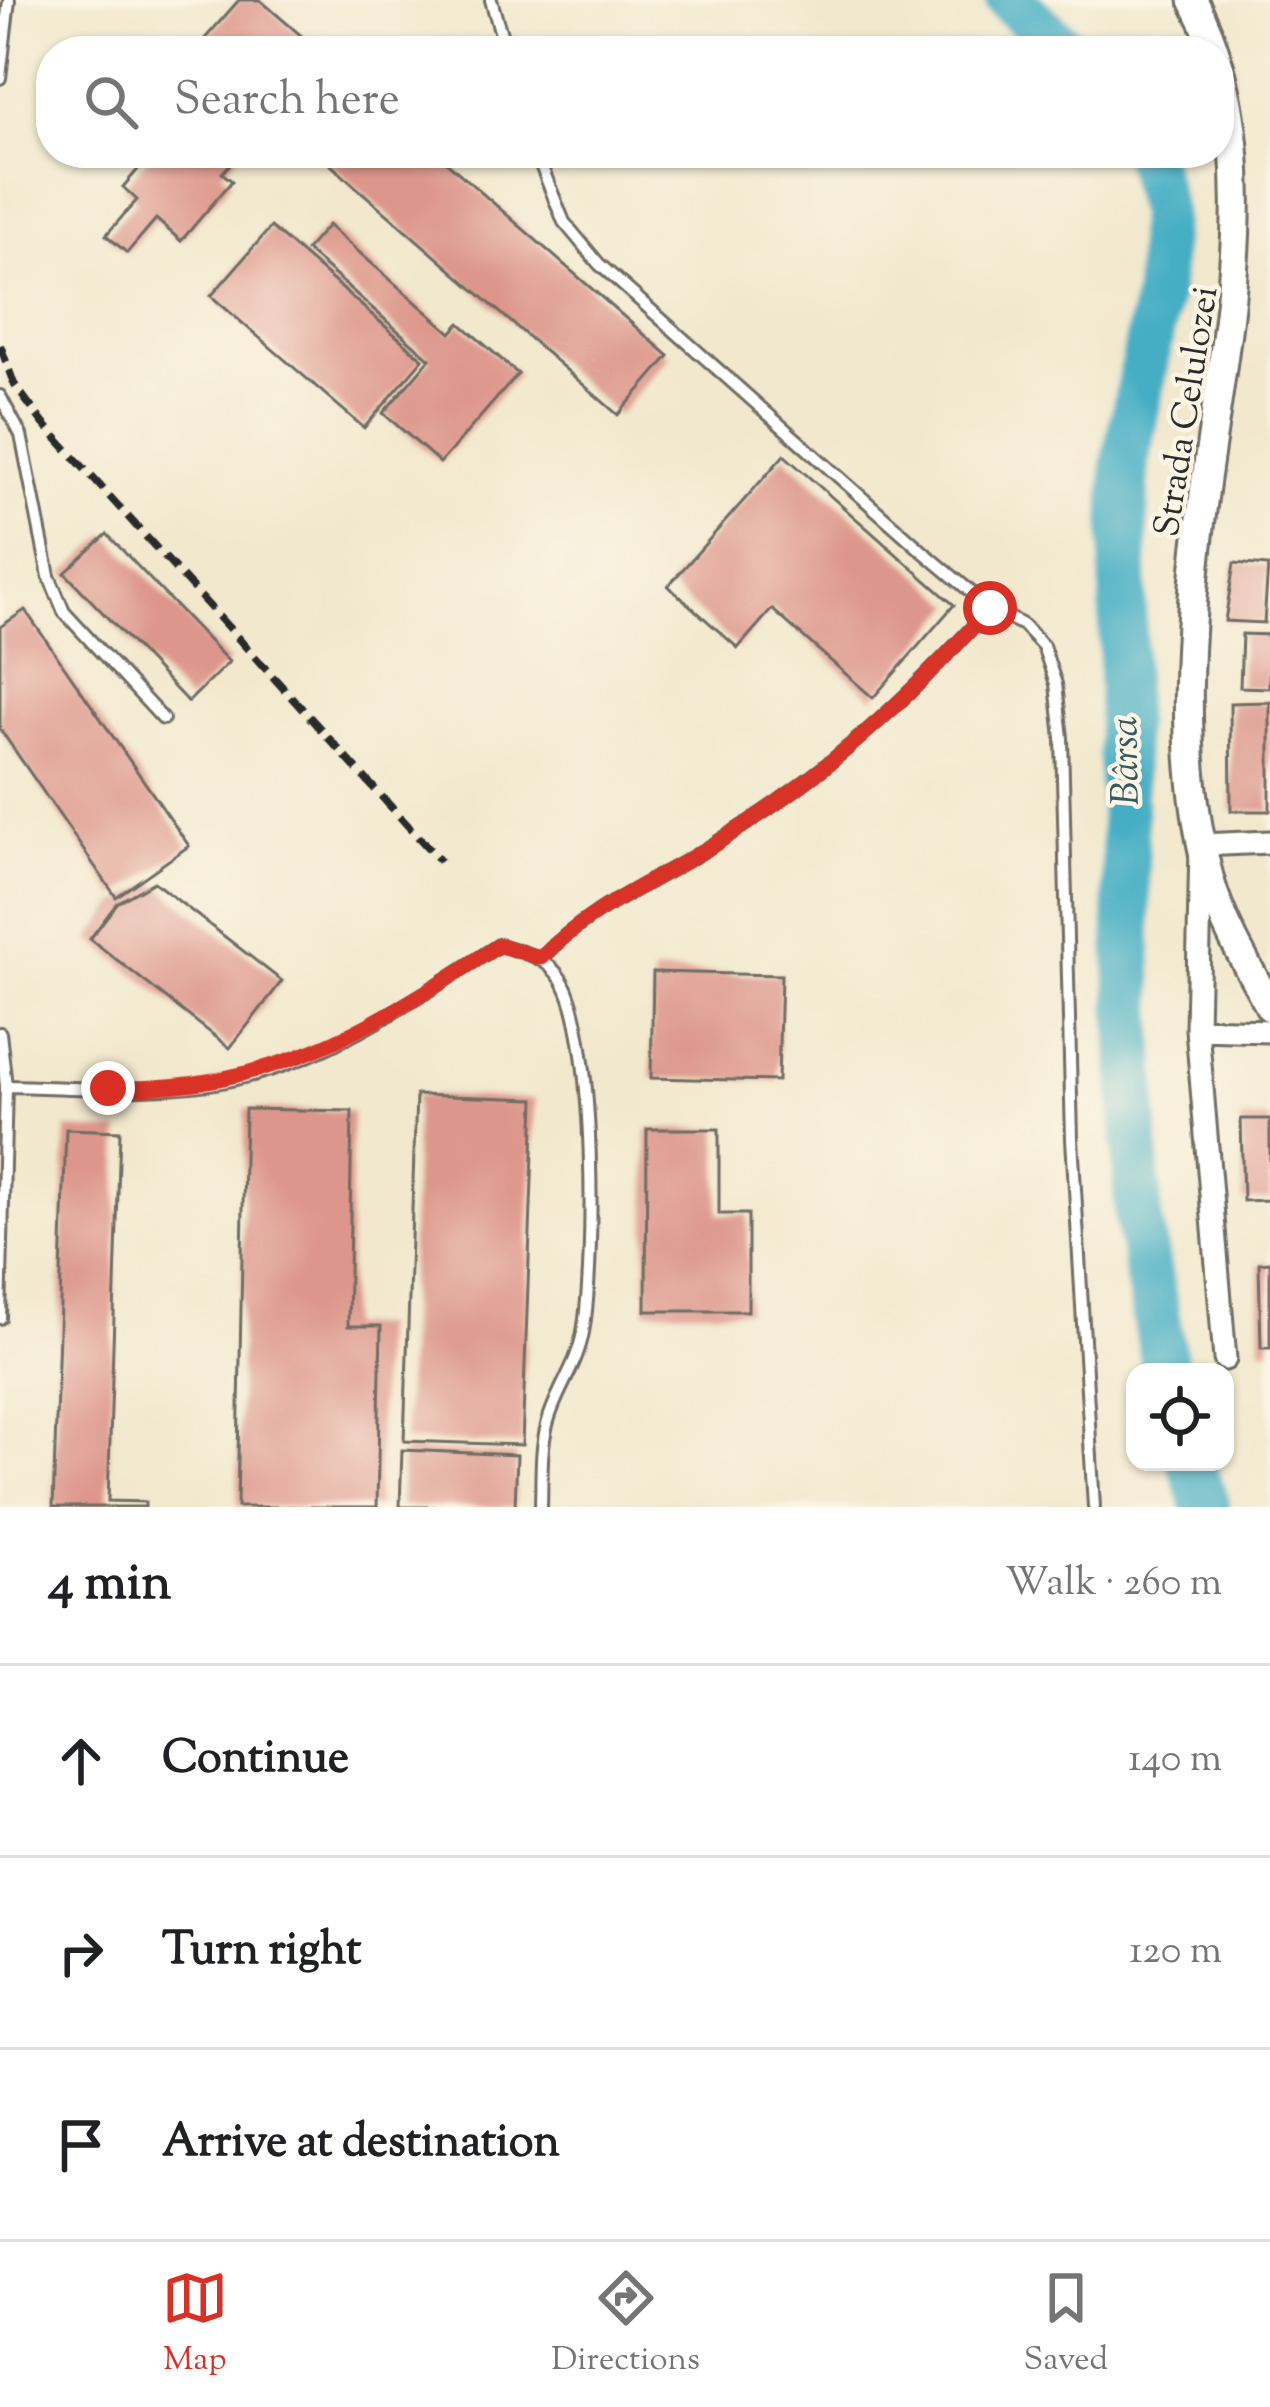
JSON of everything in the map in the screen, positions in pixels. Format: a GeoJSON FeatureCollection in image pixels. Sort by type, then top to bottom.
{"type":"FeatureCollection","features":[{"type":"Feature","properties":{"kind":"street","name":"Strada Celulozei"},"geometry":{"type":"LineString","coordinates":[[1193,0],[1216,36]]}},
{"type":"Feature","properties":{"kind":"street","name":"Strada Celulozei"},"geometry":{"type":"LineString","coordinates":[[1225,1359],[1197,1029],[1201,845],[1190,715],[1192,615],[1204,494],[1242,273],[1250,147],[1234,80]]}},
{"type":"Feature","properties":{"kind":"street"},"geometry":{"type":"LineString","coordinates":[[1201,845],[1270,842]]}},
{"type":"Feature","properties":{"kind":"street","name":"Strada Celulozei"},"geometry":{"type":"LineString","coordinates":[[1201,845],[1228,930],[1270,1006]]}},
{"type":"Feature","properties":{"kind":"street"},"geometry":{"type":"LineString","coordinates":[[1197,1029],[1270,1031]]}},
{"type":"Feature","properties":{"kind":"lane"},"geometry":{"type":"LineString","coordinates":[[0,78],[9,0]]}},
{"type":"Feature","properties":{"kind":"lane"},"geometry":{"type":"LineString","coordinates":[[490,0],[501,36]]}},
{"type":"Feature","properties":{"kind":"lane"},"geometry":{"type":"LineString","coordinates":[[542,168],[564,222],[599,264],[990,608],[1023,625],[1043,646],[1056,684],[1062,738],[1073,1162],[1094,1507]]}},
{"type":"Feature","properties":{"kind":"lane"},"geometry":{"type":"LineString","coordinates":[[0,395],[21,435],[49,576],[64,612],[163,719]]}},
{"type":"Feature","properties":{"kind":"lane"},"geometry":{"type":"LineString","coordinates":[[541,958],[575,922],[718,842],[854,746],[914,692],[990,608]]}},
{"type":"Feature","properties":{"kind":"lane"},"geometry":{"type":"LineString","coordinates":[[6,1086],[161,1089],[230,1081],[319,1051],[499,945],[541,958],[563,981],[576,1031],[592,1173],[591,1281],[574,1371],[547,1423],[541,1507]]}},
{"type":"Feature","properties":{"kind":"lane"},"geometry":{"type":"LineString","coordinates":[[0,1033],[6,1086],[0,1318]]}},
{"type":"Feature","properties":{"kind":"building"},"geometry":{"type":"Polygon","coordinates":[[[239,0],[260,0],[302,36],[207,36],[239,0]]]}},
{"type":"Feature","properties":{"kind":"building"},"geometry":{"type":"Polygon","coordinates":[[[139,168],[226,168],[222,173],[232,181],[181,241],[156,219],[127,253],[106,235],[137,200],[123,187],[139,168]]]}},
{"type":"Feature","properties":{"kind":"building"},"geometry":{"type":"Polygon","coordinates":[[[334,168],[453,168],[669,356],[618,415],[334,168]]]}},
{"type":"Feature","properties":{"kind":"building"},"geometry":{"type":"Polygon","coordinates":[[[328,225],[451,333],[460,323],[518,374],[440,463],[383,413],[430,359],[306,250],[328,225]]]}},
{"type":"Feature","properties":{"kind":"building"},"geometry":{"type":"Polygon","coordinates":[[[271,227],[423,359],[364,428],[211,296],[271,227]]]}},
{"type":"Feature","properties":{"kind":"building"},"geometry":{"type":"Polygon","coordinates":[[[784,455],[954,605],[873,698],[772,609],[738,648],[668,586],[784,455]]]}},
{"type":"Feature","properties":{"kind":"building"},"geometry":{"type":"Polygon","coordinates":[[[107,534],[229,662],[188,702],[65,573],[107,534]]]}},
{"type":"Feature","properties":{"kind":"building"},"geometry":{"type":"Polygon","coordinates":[[[1234,563],[1268,566],[1264,623],[1225,621],[1234,563]]]}},
{"type":"Feature","properties":{"kind":"building"},"geometry":{"type":"Polygon","coordinates":[[[25,610],[189,846],[116,897],[0,729],[0,627],[25,610]]]}},
{"type":"Feature","properties":{"kind":"building"},"geometry":{"type":"Polygon","coordinates":[[[1242,634],[1270,635],[1269,688],[1240,687],[1242,634]]]}},
{"type":"Feature","properties":{"kind":"building"},"geometry":{"type":"Polygon","coordinates":[[[1270,702],[1270,811],[1231,811],[1230,703],[1270,702]]]}},
{"type":"Feature","properties":{"kind":"building"},"geometry":{"type":"Polygon","coordinates":[[[154,882],[282,981],[230,1048],[90,939],[117,903],[154,882]]]}},
{"type":"Feature","properties":{"kind":"building"},"geometry":{"type":"Polygon","coordinates":[[[653,972],[781,975],[778,1081],[651,1078],[653,972]]]}},
{"type":"Feature","properties":{"kind":"building"},"geometry":{"type":"Polygon","coordinates":[[[416,1095],[535,1099],[522,1445],[404,1441],[416,1095]]]}},
{"type":"Feature","properties":{"kind":"building"},"geometry":{"type":"Polygon","coordinates":[[[245,1109],[352,1111],[348,1326],[381,1326],[377,1507],[237,1507],[245,1109]]]}},
{"type":"Feature","properties":{"kind":"building"},"geometry":{"type":"Polygon","coordinates":[[[1241,1119],[1270,1119],[1270,1200],[1243,1201],[1241,1119]]]}},
{"type":"Feature","properties":{"kind":"building"},"geometry":{"type":"Polygon","coordinates":[[[66,1129],[120,1131],[108,1501],[145,1502],[145,1507],[53,1507],[66,1129]]]}},
{"type":"Feature","properties":{"kind":"building"},"geometry":{"type":"Polygon","coordinates":[[[647,1129],[719,1129],[719,1214],[748,1214],[748,1311],[646,1311],[647,1129]]]}},
{"type":"Feature","properties":{"kind":"building"},"geometry":{"type":"Polygon","coordinates":[[[1270,1262],[1270,1348],[1261,1348],[1259,1263],[1270,1262]]]}},
{"type":"Feature","properties":{"kind":"building"},"geometry":{"type":"Polygon","coordinates":[[[402,1450],[517,1455],[515,1507],[400,1507],[402,1450]]]}},
{"type":"Feature","properties":{"kind":"waterway","name":"Bârsa"},"geometry":{"type":"LineString","coordinates":[[1009,0],[1050,36]]}},
{"type":"Feature","properties":{"kind":"waterway","name":"Bârsa"},"geometry":{"type":"LineString","coordinates":[[1150,168],[1161,212],[1158,292],[1125,465],[1121,739],[1138,1217],[1164,1363]]}},
{"type":"Feature","properties":{"kind":"waterway","name":"Bârsa"},"geometry":{"type":"LineString","coordinates":[[1194,1471],[1206,1507]]}},
{"type":"Feature","properties":{"kind":"railway"},"geometry":{"type":"LineString","coordinates":[[0,345],[14,384],[43,423],[440,861]]}},
{"type":"Feature","properties":{"kind":"route"},"geometry":{"type":"LineString","coordinates":[[108,1088],[161,1089],[230,1081],[319,1051],[388,1015],[499,945],[541,958],[575,922],[718,842],[854,746],[927,679],[990,608]]}}]}
